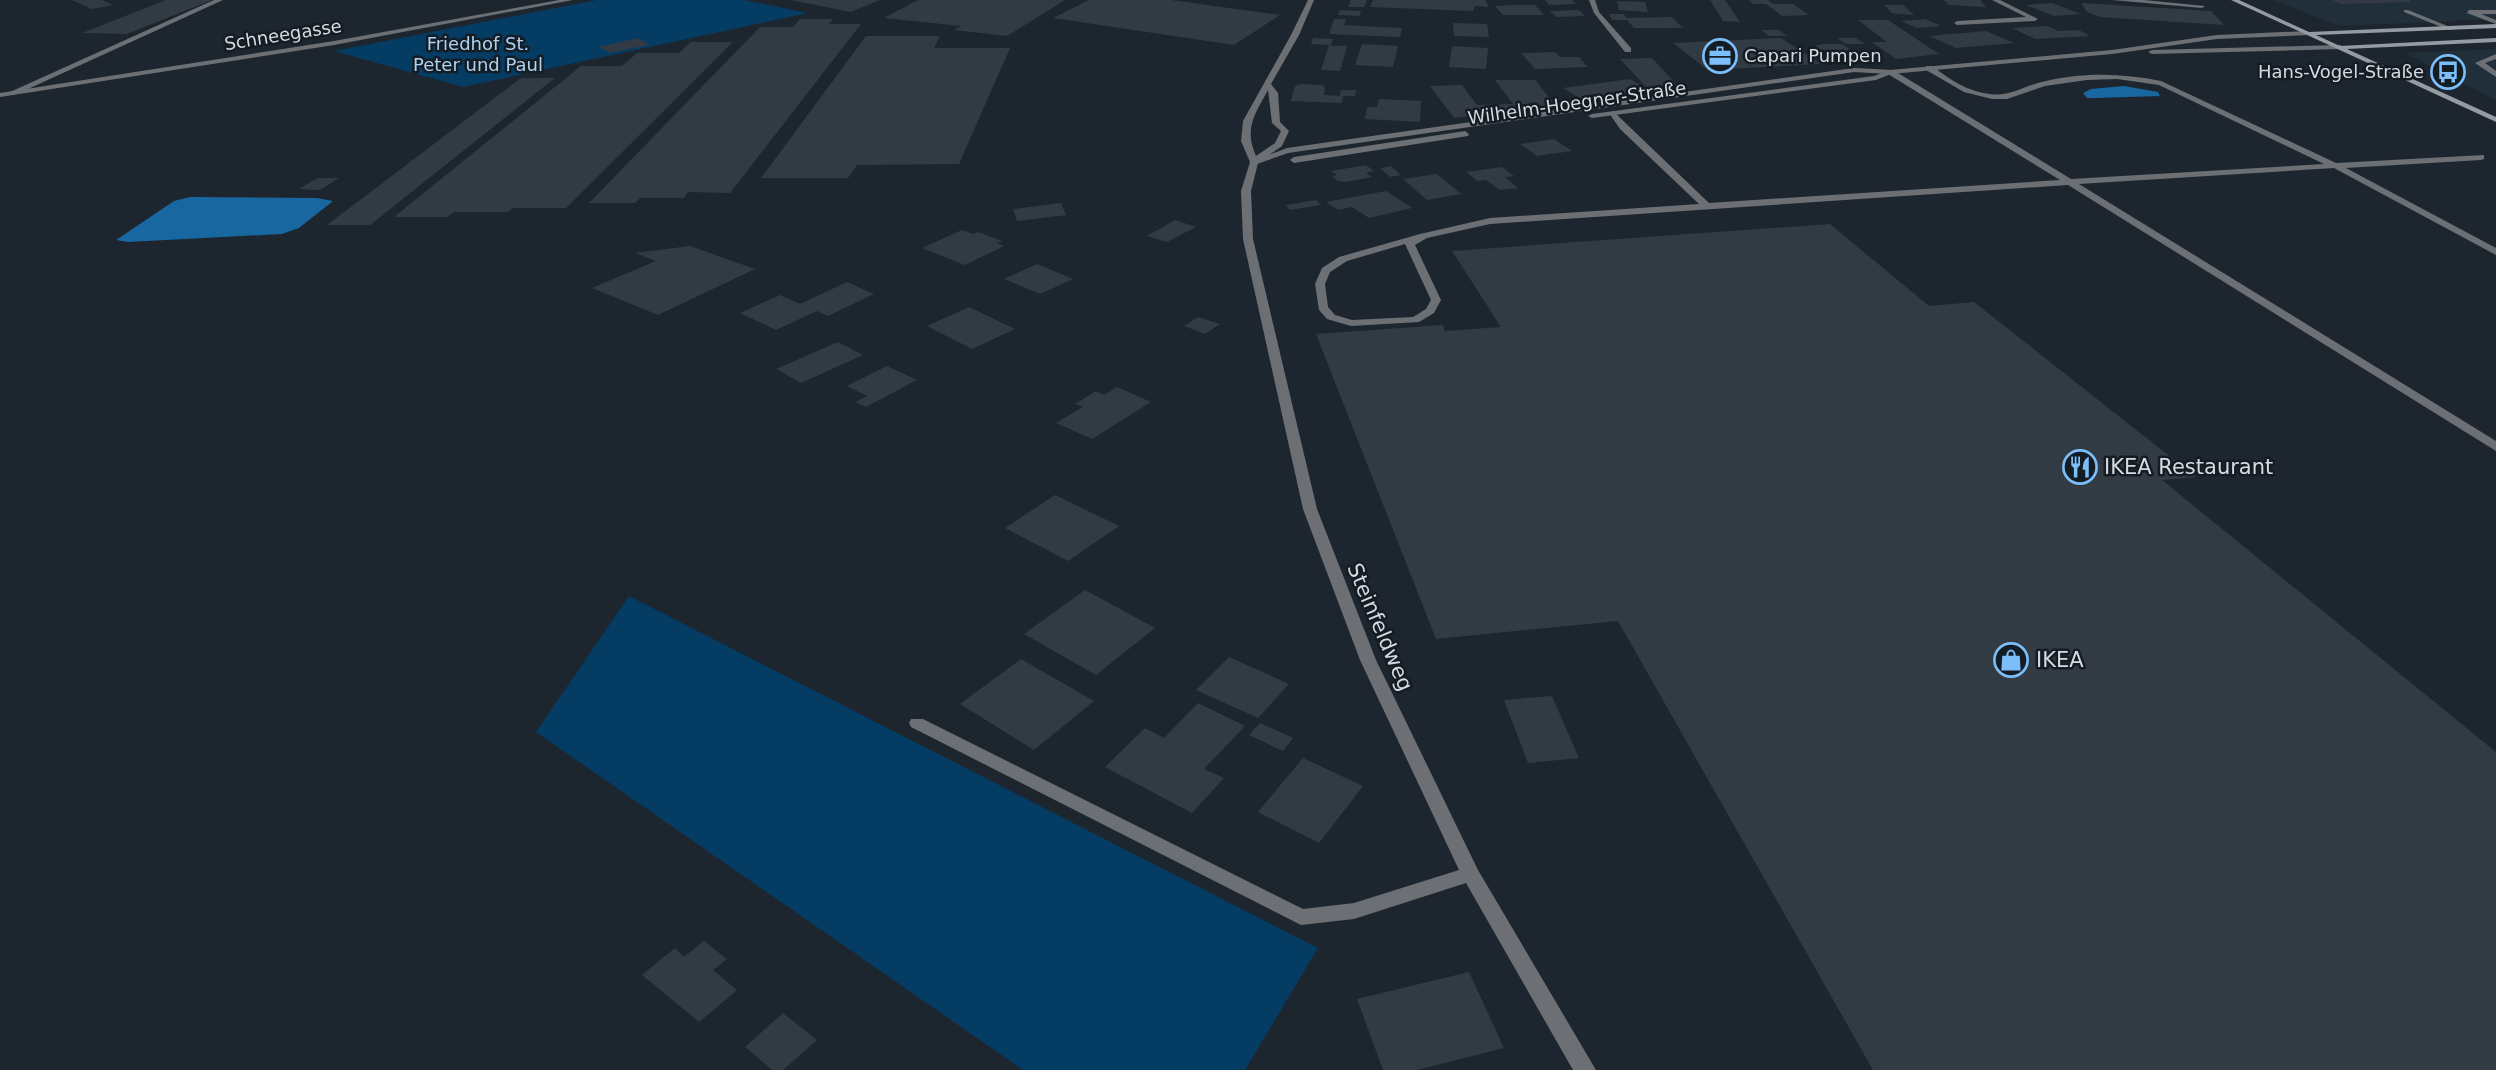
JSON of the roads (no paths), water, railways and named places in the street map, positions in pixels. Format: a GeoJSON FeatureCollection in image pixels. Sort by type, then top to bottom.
{"type":"FeatureCollection","features":[{"type":"Feature","properties":{"kind":"main road"},"geometry":{"type":"LineString","coordinates":[[2234,0],[2496,120]]}},
{"type":"Feature","properties":{"kind":"main road"},"geometry":{"type":"LineString","coordinates":[[2307,33],[2451,29],[2496,24]]}},
{"type":"Feature","properties":{"kind":"main road"},"geometry":{"type":"LineString","coordinates":[[2338,47],[2496,40]]}},
{"type":"Feature","properties":{"kind":"street"},"geometry":{"type":"LineString","coordinates":[[14,92],[220,0]]}},
{"type":"Feature","properties":{"kind":"street","name":"Schneegasse"},"geometry":{"type":"LineString","coordinates":[[0,95],[334,43],[570,0]]}},
{"type":"Feature","properties":{"kind":"street","name":"Steinfeldweg"},"geometry":{"type":"LineString","coordinates":[[1311,0],[1247,121],[1245,141],[1254,162],[1246,191],[1248,239],[1310,509],[1368,660],[1470,874],[1585,1070]]}},
{"type":"Feature","properties":{"kind":"street"},"geometry":{"type":"LineString","coordinates":[[1592,0],[1596,12],[1628,51]]}},
{"type":"Feature","properties":{"kind":"street"},"geometry":{"type":"LineString","coordinates":[[1957,23],[2035,19],[1995,0]]}},
{"type":"Feature","properties":{"kind":"street"},"geometry":{"type":"LineString","coordinates":[[2115,0],[2202,6]]}},
{"type":"Feature","properties":{"kind":"street"},"geometry":{"type":"LineString","coordinates":[[2406,12],[2451,29]]}},
{"type":"Feature","properties":{"kind":"street"},"geometry":{"type":"LineString","coordinates":[[2496,12],[2469,12],[2496,24]]}},
{"type":"Feature","properties":{"kind":"street","name":"Wilhelm-Hoegner-Straße"},"geometry":{"type":"LineString","coordinates":[[1254,162],[1295,159],[1876,78],[1891,72],[2112,52],[2217,37],[2307,33]]}},
{"type":"Feature","properties":{"kind":"street","name":"Wilhelm-Hoegner-Straße"},"geometry":{"type":"LineString","coordinates":[[2112,52],[2338,47]]}},
{"type":"Feature","properties":{"kind":"street"},"geometry":{"type":"LineString","coordinates":[[2496,56],[2479,63],[2496,75]]}},
{"type":"Feature","properties":{"kind":"street"},"geometry":{"type":"LineString","coordinates":[[1929,68],[1959,88],[1993,97],[2019,95],[2028,88],[2047,83],[2101,78],[2148,80],[2176,88],[2334,165],[2496,252]]}},
{"type":"Feature","properties":{"kind":"street"},"geometry":{"type":"LineString","coordinates":[[1254,162],[1287,151],[1584,107],[1854,70],[1891,72],[2496,447]]}},
{"type":"Feature","properties":{"kind":"street"},"geometry":{"type":"LineString","coordinates":[[1254,162],[1279,144],[1285,131],[1276,123],[1274,93],[1268,85]]}},
{"type":"Feature","properties":{"kind":"street"},"geometry":{"type":"LineString","coordinates":[[1584,107],[1592,116]]}},
{"type":"Feature","properties":{"kind":"street"},"geometry":{"type":"LineString","coordinates":[[1612,113],[1623,127],[1705,205]]}},
{"type":"Feature","properties":{"kind":"street"},"geometry":{"type":"LineString","coordinates":[[1424,236],[1410,244],[1436,300],[1430,312],[1415,320],[1351,323],[1332,317],[1323,308],[1320,284],[1326,270],[1343,260],[1424,236],[1490,221],[1705,205],[2481,157]]}},
{"type":"Feature","properties":{"kind":"street"},"geometry":{"type":"LineString","coordinates":[[917,723],[1301,917],[1354,911],[1470,874]]}},
{"type":"Feature","properties":{"kind":"place","name":"Capari Pumpen"},"geometry":{"type":"Point","coordinates":[1720,56]}},
{"type":"Feature","properties":{"kind":"place","name":"Hans-Vogel-Straße"},"geometry":{"type":"Point","coordinates":[2448,72]}},
{"type":"Feature","properties":{"kind":"place","name":"IKEA Restaurant"},"geometry":{"type":"Point","coordinates":[2080,467]}},
{"type":"Feature","properties":{"kind":"place","name":"IKEA"},"geometry":{"type":"Point","coordinates":[2011,660]}},
{"type":"Feature","properties":{"kind":"park label","name":"Friedhof St. Peter und Paul"},"geometry":{"type":"Point","coordinates":[478,54]}}]}
